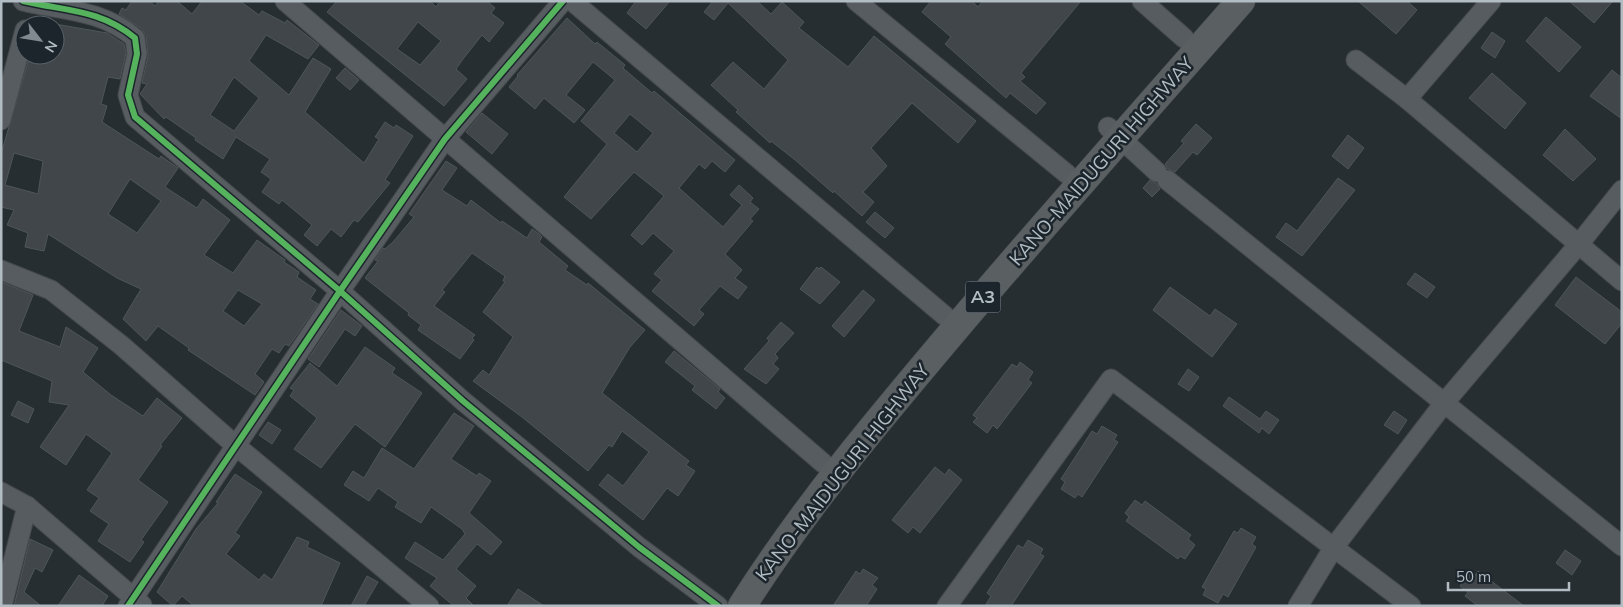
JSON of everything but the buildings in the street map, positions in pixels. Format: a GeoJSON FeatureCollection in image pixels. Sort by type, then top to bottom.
{"type":"FeatureCollection","features":[{"type":"Feature","properties":{"kind":"highway","name":"KANO-MAIDUGURI HIGHWAY"},"geometry":{"type":"LineString","coordinates":[[742,606],[796,526],[871,430],[1114,133],[1184,38],[1218,1]]}},
{"type":"Feature","properties":{"kind":"highway","name":"KANO-MAIDUGURI HIGHWAY"},"geometry":{"type":"LineString","coordinates":[[720,606],[784,513],[863,411],[1067,174],[1114,133],[1240,1]]}},
{"type":"Feature","properties":{"kind":"street"},"geometry":{"type":"LineString","coordinates":[[285,1],[823,463]]}},
{"type":"Feature","properties":{"kind":"street"},"geometry":{"type":"LineString","coordinates":[[1,492],[27,506],[135,603],[235,445],[445,139],[563,1]]}},
{"type":"Feature","properties":{"kind":"street"},"geometry":{"type":"LineString","coordinates":[[572,1],[945,316]]}},
{"type":"Feature","properties":{"kind":"street"},"geometry":{"type":"LineString","coordinates":[[856,1],[1067,174]]}},
{"type":"Feature","properties":{"kind":"street"},"geometry":{"type":"LineString","coordinates":[[1142,1],[1184,38]]}},
{"type":"Feature","properties":{"kind":"street"},"geometry":{"type":"LineString","coordinates":[[1407,99],[1491,1]]}},
{"type":"Feature","properties":{"kind":"street"},"geometry":{"type":"LineString","coordinates":[[27,15],[28,2],[106,10],[120,26],[135,38],[137,54],[128,95],[135,116],[340,291],[478,414],[639,547],[720,606]]}},
{"type":"Feature","properties":{"kind":"street"},"geometry":{"type":"LineString","coordinates":[[1356,60],[1407,99],[1622,281]]}},
{"type":"Feature","properties":{"kind":"street"},"geometry":{"type":"LineString","coordinates":[[1,120],[16,65]]}},
{"type":"Feature","properties":{"kind":"street"},"geometry":{"type":"LineString","coordinates":[[1114,133],[1162,176],[1622,546]]}},
{"type":"Feature","properties":{"kind":"street"},"geometry":{"type":"LineString","coordinates":[[1298,606],[1334,547],[1445,402],[1579,244],[1622,190]]}},
{"type":"Feature","properties":{"kind":"street"},"geometry":{"type":"LineString","coordinates":[[1,270],[51,290],[121,345],[235,445],[429,606]]}},
{"type":"Feature","properties":{"kind":"street"},"geometry":{"type":"LineString","coordinates":[[947,606],[1111,379],[1411,606]]}},
{"type":"Feature","properties":{"kind":"street"},"geometry":{"type":"LineString","coordinates":[[2,606],[27,506]]}},
{"type":"Feature","properties":{"kind":"cycle path"},"geometry":{"type":"LineString","coordinates":[[23,1],[95,16],[122,28],[135,38],[137,54],[128,95],[135,117],[340,291],[463,401],[639,547],[718,606]]}},
{"type":"Feature","properties":{"kind":"cycle path"},"geometry":{"type":"LineString","coordinates":[[128,606],[340,291],[445,139],[563,1]]}}]}
